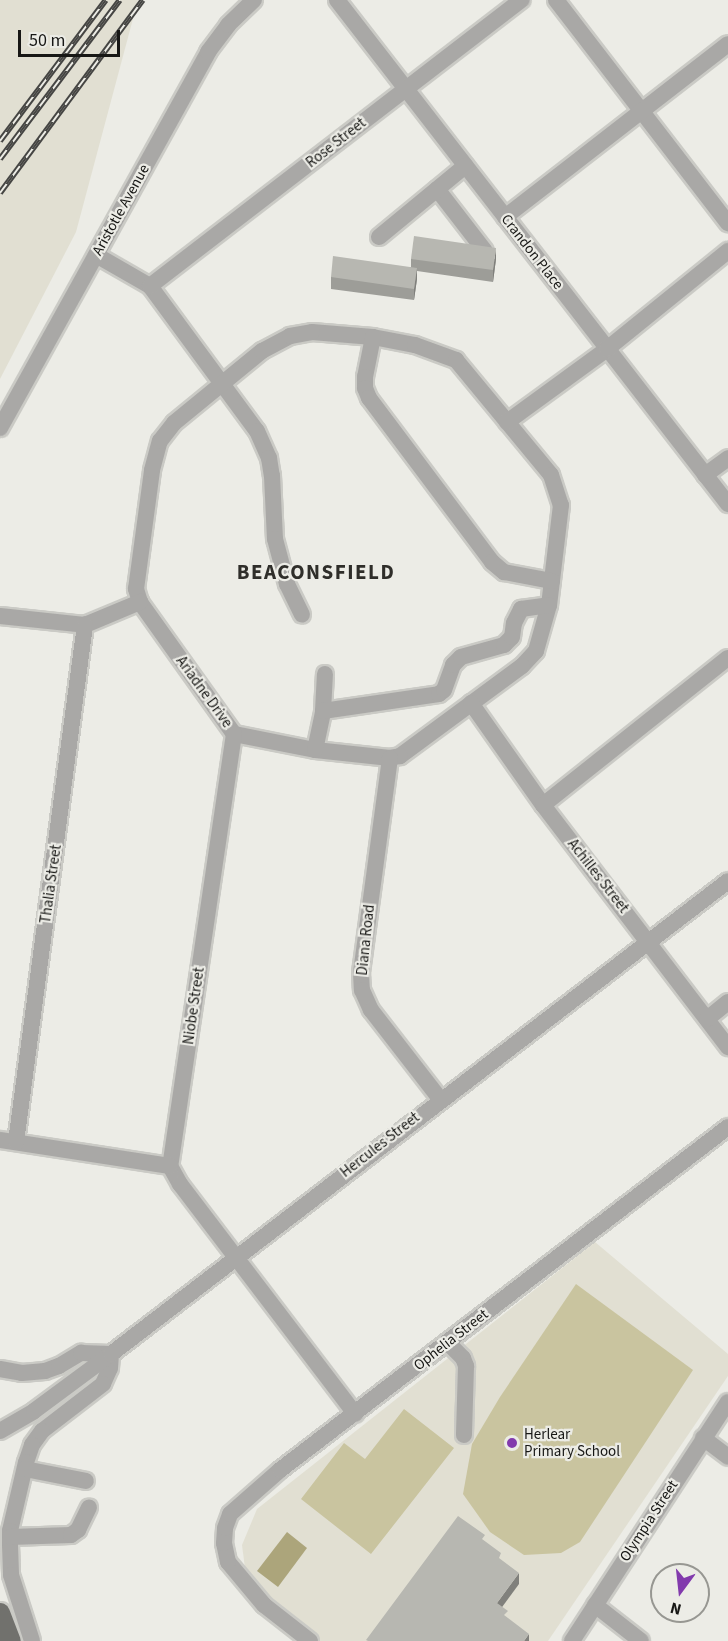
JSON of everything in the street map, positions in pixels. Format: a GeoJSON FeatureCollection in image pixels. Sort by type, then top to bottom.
{"type":"FeatureCollection","features":[{"type":"Feature","properties":{"kind":"main road"},"geometry":{"type":"LineString","coordinates":[[0,1613],[11,1641]]}},
{"type":"Feature","properties":{"kind":"street","name":"Aristotle Avenue"},"geometry":{"type":"LineString","coordinates":[[0,429],[208,52],[228,25],[254,0]]}},
{"type":"Feature","properties":{"kind":"street","name":"Crandon Place"},"geometry":{"type":"LineString","coordinates":[[337,0],[404,90],[728,504]]}},
{"type":"Feature","properties":{"kind":"street","name":"Rose Street"},"geometry":{"type":"LineString","coordinates":[[150,286],[522,0]]}},
{"type":"Feature","properties":{"kind":"street"},"geometry":{"type":"LineString","coordinates":[[556,0],[728,223]]}},
{"type":"Feature","properties":{"kind":"street"},"geometry":{"type":"LineString","coordinates":[[505,217],[728,44]]}},
{"type":"Feature","properties":{"kind":"street"},"geometry":{"type":"LineString","coordinates":[[379,237],[465,166]]}},
{"type":"Feature","properties":{"kind":"street"},"geometry":{"type":"LineString","coordinates":[[437,189],[485,251]]}},
{"type":"Feature","properties":{"kind":"street"},"geometry":{"type":"LineString","coordinates":[[507,422],[607,349],[728,251]]}},
{"type":"Feature","properties":{"kind":"street"},"geometry":{"type":"LineString","coordinates":[[96,255],[150,286],[221,385],[257,430],[267,452],[272,476],[275,538],[287,585],[302,615]]}},
{"type":"Feature","properties":{"kind":"street","name":"Ariadne Drive"},"geometry":{"type":"LineString","coordinates":[[312,332],[373,337],[415,345],[456,360],[550,475],[558,491],[561,505],[549,605],[541,640],[532,657],[409,752],[390,758],[315,750],[234,734],[140,602],[136,589],[137,568],[160,441],[174,423],[221,385],[262,351],[290,336],[312,332]]}},
{"type":"Feature","properties":{"kind":"street"},"geometry":{"type":"LineString","coordinates":[[373,337],[365,377],[365,388],[369,398],[492,562],[504,572],[552,581]]}},
{"type":"Feature","properties":{"kind":"street"},"geometry":{"type":"LineString","coordinates":[[705,475],[728,458]]}},
{"type":"Feature","properties":{"kind":"street"},"geometry":{"type":"LineString","coordinates":[[0,616],[85,625],[140,602]]}},
{"type":"Feature","properties":{"kind":"street"},"geometry":{"type":"LineString","coordinates":[[323,711],[439,694],[444,690],[453,665],[461,657],[504,645],[512,637],[514,623],[521,609],[549,605]]}},
{"type":"Feature","properties":{"kind":"street","name":"Thalia Street"},"geometry":{"type":"LineString","coordinates":[[8,1141],[85,625]]}},
{"type":"Feature","properties":{"kind":"street"},"geometry":{"type":"LineString","coordinates":[[543,805],[728,658]]}},
{"type":"Feature","properties":{"kind":"street"},"geometry":{"type":"LineString","coordinates":[[315,750],[323,711],[325,674]]}},
{"type":"Feature","properties":{"kind":"street","name":"Achilles Street"},"geometry":{"type":"LineString","coordinates":[[471,703],[543,805],[728,1047]]}},
{"type":"Feature","properties":{"kind":"street","name":"Niobe Street"},"geometry":{"type":"LineString","coordinates":[[170,1166],[234,734]]}},
{"type":"Feature","properties":{"kind":"street","name":"Diana Road"},"geometry":{"type":"LineString","coordinates":[[390,758],[361,973],[362,990],[371,1010],[440,1099]]}},
{"type":"Feature","properties":{"kind":"street","name":"Hercules Street"},"geometry":{"type":"LineString","coordinates":[[0,1431],[34,1411],[111,1354],[440,1099],[728,881]]}},
{"type":"Feature","properties":{"kind":"street"},"geometry":{"type":"LineString","coordinates":[[707,1018],[728,1002]]}},
{"type":"Feature","properties":{"kind":"street","name":"Ophelia Street"},"geometry":{"type":"LineString","coordinates":[[310,1641],[264,1605],[228,1562],[224,1543],[225,1528],[230,1514],[280,1470],[728,1127]]}},
{"type":"Feature","properties":{"kind":"street"},"geometry":{"type":"LineString","coordinates":[[8,1141],[170,1166],[180,1184],[355,1414]]}},
{"type":"Feature","properties":{"kind":"street"},"geometry":{"type":"LineString","coordinates":[[448,1343],[463,1358],[466,1366],[464,1435]]}},
{"type":"Feature","properties":{"kind":"street"},"geometry":{"type":"LineString","coordinates":[[0,1369],[30,1373],[59,1366],[81,1353],[111,1354],[110,1368],[103,1384],[42,1431],[32,1445],[25,1469],[10,1537],[11,1575],[32,1641]]}},
{"type":"Feature","properties":{"kind":"street","name":"Olympia Street"},"geometry":{"type":"LineString","coordinates":[[572,1641],[728,1402]]}},
{"type":"Feature","properties":{"kind":"street","name":"Hercules Street"},"geometry":{"type":"LineString","coordinates":[[0,1444],[34,1411]]}},
{"type":"Feature","properties":{"kind":"street"},"geometry":{"type":"LineString","coordinates":[[703,1438],[728,1457]]}},
{"type":"Feature","properties":{"kind":"street"},"geometry":{"type":"LineString","coordinates":[[25,1469],[86,1481]]}},
{"type":"Feature","properties":{"kind":"street"},"geometry":{"type":"LineString","coordinates":[[10,1537],[71,1535],[78,1530],[89,1507]]}},
{"type":"Feature","properties":{"kind":"street"},"geometry":{"type":"LineString","coordinates":[[595,1605],[641,1641]]}},
{"type":"Feature","properties":{"kind":"shaded area"},"geometry":{"type":"Polygon","coordinates":[[[0,0],[138,0],[76,232],[0,379],[0,0]]]}},
{"type":"Feature","properties":{"kind":"shaded area","name":"Herlear Primary School"},"geometry":{"type":"Polygon","coordinates":[[[595,1242],[728,1354],[728,1376],[548,1641],[318,1641],[264,1600],[246,1576],[242,1545],[257,1509],[595,1242]]]}},
{"type":"Feature","properties":{"kind":"shaded area"},"geometry":{"type":"Polygon","coordinates":[[[576,1284],[693,1370],[580,1542],[561,1553],[524,1555],[490,1532],[463,1494],[472,1444],[500,1397],[576,1284]]]}},
{"type":"Feature","properties":{"kind":"shaded area"},"geometry":{"type":"Polygon","coordinates":[[[404,1409],[454,1448],[371,1554],[301,1499],[344,1443],[365,1459],[404,1409]]]}},
{"type":"Feature","properties":{"kind":"shaded area"},"geometry":{"type":"Polygon","coordinates":[[[287,1532],[307,1548],[278,1587],[257,1571],[287,1532]]]}},
{"type":"Feature","properties":{"kind":"building"},"geometry":{"type":"Polygon","coordinates":[[[414,236],[496,248],[493,270],[411,259],[414,236]]]}},
{"type":"Feature","properties":{"kind":"building"},"geometry":{"type":"Polygon","coordinates":[[[333,256],[417,268],[414,289],[331,277],[333,256]]]}},
{"type":"Feature","properties":{"kind":"building"},"geometry":{"type":"Polygon","coordinates":[[[458,1516],[485,1535],[482,1539],[501,1553],[499,1558],[519,1573],[497,1603],[508,1611],[504,1615],[529,1634],[524,1641],[366,1640],[458,1516]]]}},
{"type":"Feature","properties":{"kind":"railway"},"geometry":{"type":"LineString","coordinates":[[0,141],[106,0]]}},
{"type":"Feature","properties":{"kind":"railway"},"geometry":{"type":"LineString","coordinates":[[0,159],[120,0]]}},
{"type":"Feature","properties":{"kind":"railway"},"geometry":{"type":"LineString","coordinates":[[0,193],[143,0]]}},
{"type":"Feature","properties":{"kind":"place","name":"Herlear Primary School"},"geometry":{"type":"Point","coordinates":[512,1443]}},
{"type":"Feature","properties":{"kind":"district","name":"BEACONSFIELD"},"geometry":{"type":"Point","coordinates":[316,572]}}]}
